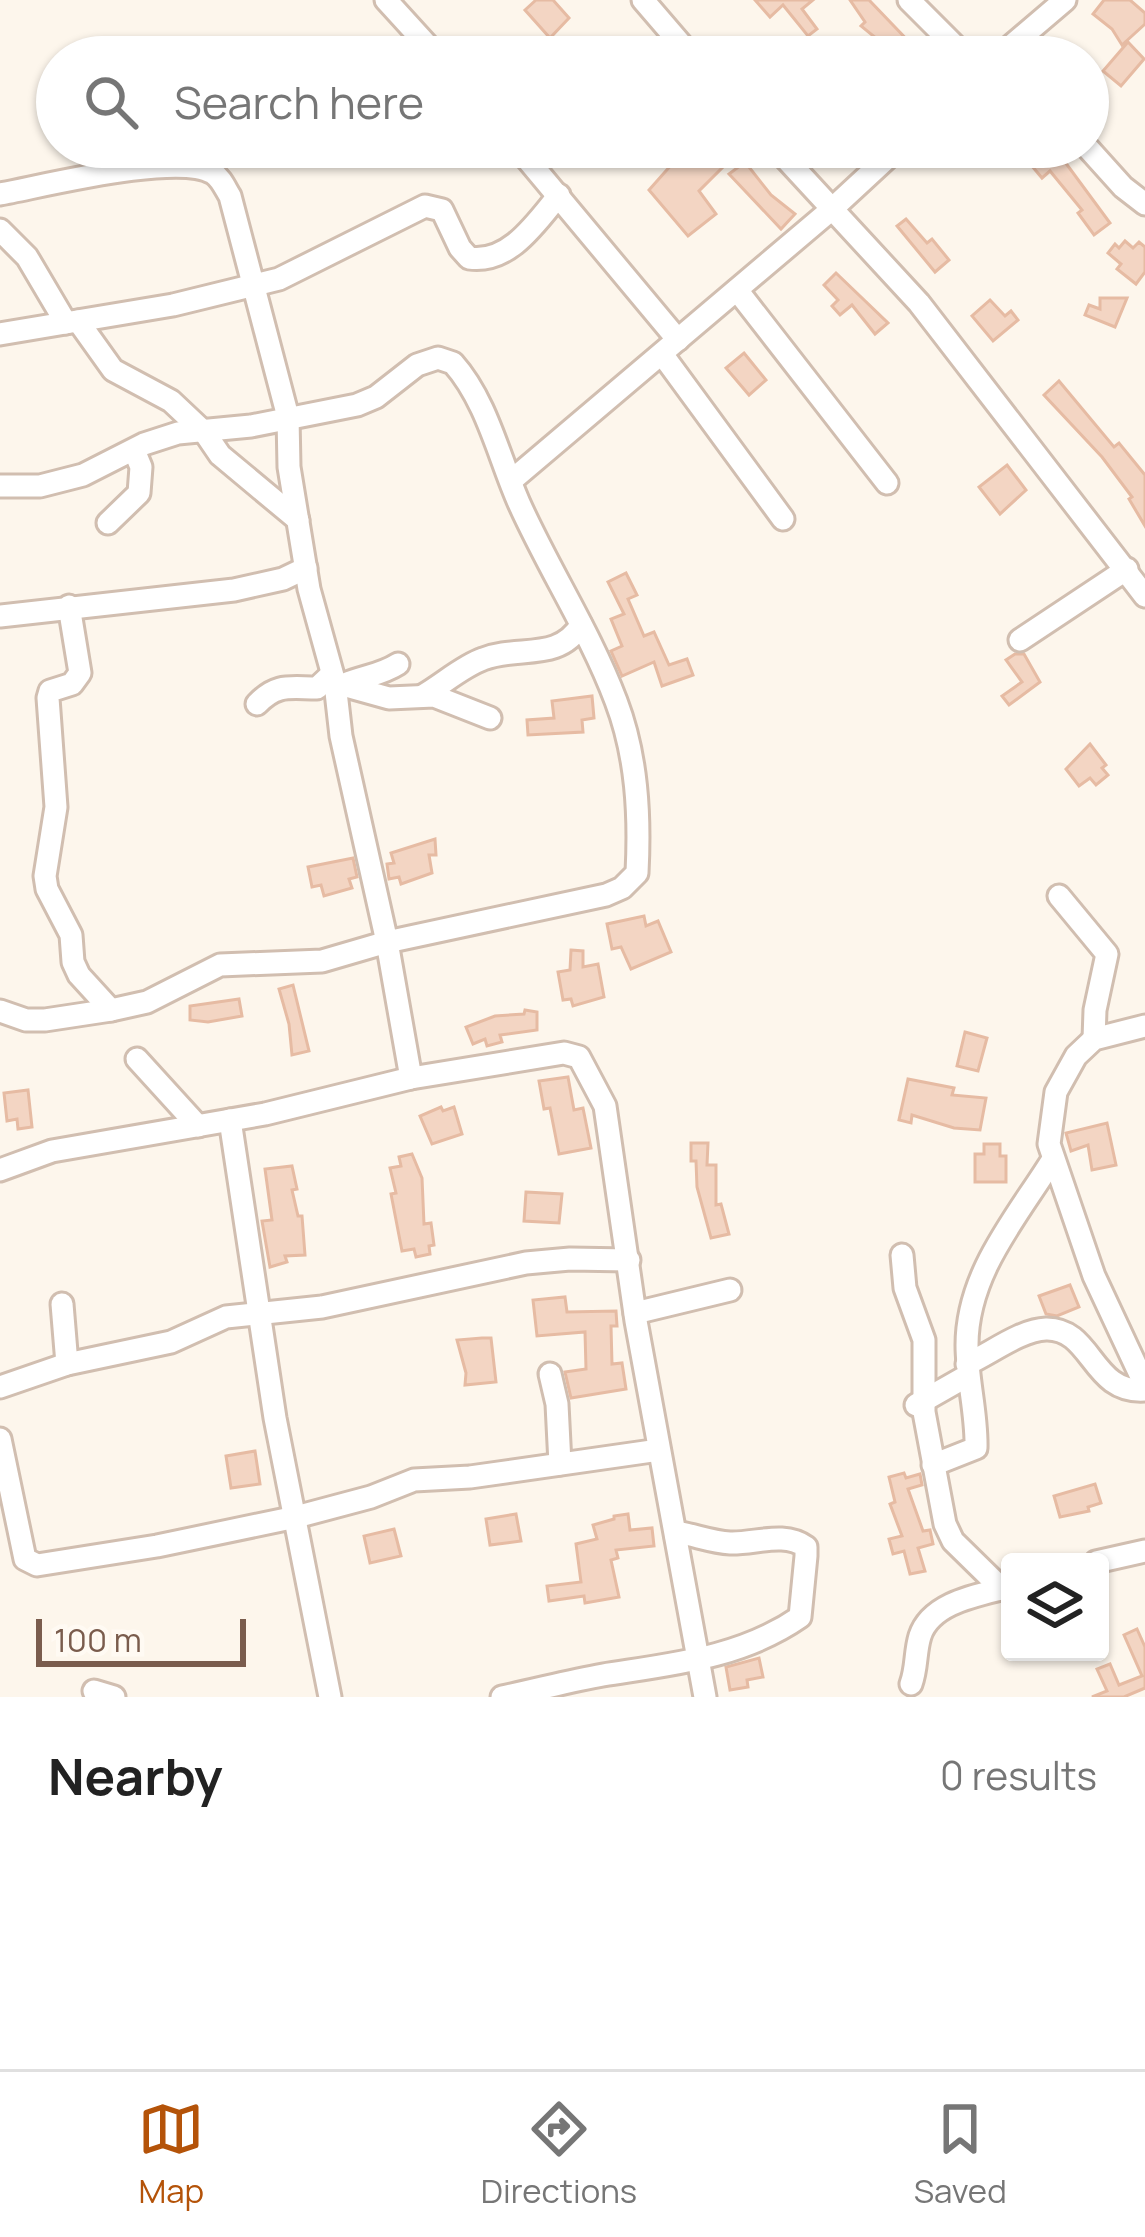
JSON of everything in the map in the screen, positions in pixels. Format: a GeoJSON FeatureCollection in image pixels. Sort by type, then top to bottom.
{"type":"FeatureCollection","features":[{"type":"Feature","properties":{"kind":"street"},"geometry":{"type":"LineString","coordinates":[[386,0],[419,36]]}},
{"type":"Feature","properties":{"kind":"street"},"geometry":{"type":"LineString","coordinates":[[643,0],[674,36]]}},
{"type":"Feature","properties":{"kind":"street"},"geometry":{"type":"LineString","coordinates":[[909,0],[945,36]]}},
{"type":"Feature","properties":{"kind":"street"},"geometry":{"type":"LineString","coordinates":[[1023,36],[1065,0]]}},
{"type":"Feature","properties":{"kind":"street"},"geometry":{"type":"LineString","coordinates":[[0,194],[105,174],[182,168]]}},
{"type":"Feature","properties":{"kind":"street"},"geometry":{"type":"LineString","coordinates":[[198,168],[212,173],[230,196],[288,417],[290,467],[306,568],[338,681],[341,736],[387,942],[411,1078]]}},
{"type":"Feature","properties":{"kind":"street"},"geometry":{"type":"LineString","coordinates":[[536,168],[670,347],[782,519]]}},
{"type":"Feature","properties":{"kind":"street"},"geometry":{"type":"LineString","coordinates":[[794,168],[919,303],[1145,596]]}},
{"type":"Feature","properties":{"kind":"street"},"geometry":{"type":"LineString","coordinates":[[512,480],[876,168]]}},
{"type":"Feature","properties":{"kind":"street"},"geometry":{"type":"LineString","coordinates":[[1106,168],[1145,204]]}},
{"type":"Feature","properties":{"kind":"street"},"geometry":{"type":"LineString","coordinates":[[0,334],[173,305],[254,285],[326,258],[425,206],[442,210],[469,257],[489,259],[526,233],[559,195]]}},
{"type":"Feature","properties":{"kind":"street"},"geometry":{"type":"LineString","coordinates":[[0,230],[27,256],[72,322],[113,370],[171,401],[205,433],[220,455],[298,520]]}},
{"type":"Feature","properties":{"kind":"street"},"geometry":{"type":"LineString","coordinates":[[737,290],[887,483]]}},
{"type":"Feature","properties":{"kind":"street"},"geometry":{"type":"LineString","coordinates":[[0,486],[40,485],[83,475],[178,433],[205,433],[376,398],[417,365],[438,358],[459,369],[618,705],[638,797],[637,873],[606,895],[387,942],[322,961],[220,965],[147,1002],[111,1010],[44,1020],[26,1020],[0,1011]]}},
{"type":"Feature","properties":{"kind":"street"},"geometry":{"type":"LineString","coordinates":[[108,524],[139,493],[141,467],[134,450]]}},
{"type":"Feature","properties":{"kind":"street"},"geometry":{"type":"LineString","coordinates":[[0,600],[11,615],[234,590],[283,579],[306,568]]}},
{"type":"Feature","properties":{"kind":"street"},"geometry":{"type":"LineString","coordinates":[[1020,640],[1127,569]]}},
{"type":"Feature","properties":{"kind":"street"},"geometry":{"type":"LineString","coordinates":[[69,606],[80,673],[72,684],[50,691],[48,698],[56,807],[45,876],[71,934],[79,975],[111,1010]]}},
{"type":"Feature","properties":{"kind":"street"},"geometry":{"type":"LineString","coordinates":[[424,695],[477,661],[504,652],[561,647],[581,625]]}},
{"type":"Feature","properties":{"kind":"street"},"geometry":{"type":"LineString","coordinates":[[257,704],[274,688],[317,688],[383,674],[398,664]]}},
{"type":"Feature","properties":{"kind":"street"},"geometry":{"type":"LineString","coordinates":[[338,681],[388,698],[424,695],[490,718]]}},
{"type":"Feature","properties":{"kind":"street"},"geometry":{"type":"LineString","coordinates":[[1059,896],[1107,954],[1094,1040]]}},
{"type":"Feature","properties":{"kind":"street"},"geometry":{"type":"LineString","coordinates":[[917,1404],[1025,1335],[1052,1329],[1081,1345],[1120,1389],[1145,1388],[1094,1276],[1053,1159],[1050,1121],[1057,1092],[1076,1056],[1094,1040],[1145,1026]]}},
{"type":"Feature","properties":{"kind":"street"},"geometry":{"type":"LineString","coordinates":[[0,1170],[52,1151],[350,1096],[411,1078],[564,1053],[579,1057],[605,1106],[635,1313],[705,1697]]}},
{"type":"Feature","properties":{"kind":"street"},"geometry":{"type":"LineString","coordinates":[[137,1058],[198,1126]]}},
{"type":"Feature","properties":{"kind":"street"},"geometry":{"type":"LineString","coordinates":[[230,1120],[275,1418],[330,1697]]}},
{"type":"Feature","properties":{"kind":"street"},"geometry":{"type":"LineString","coordinates":[[933,1465],[976,1448],[968,1370],[969,1315],[985,1268],[1053,1159]]}},
{"type":"Feature","properties":{"kind":"street"},"geometry":{"type":"LineString","coordinates":[[902,1255],[905,1288],[924,1340],[917,1404],[953,1541],[1001,1584]]}},
{"type":"Feature","properties":{"kind":"street"},"geometry":{"type":"LineString","coordinates":[[0,1388],[67,1364],[171,1342],[226,1317],[339,1304],[526,1263],[629,1260]]}},
{"type":"Feature","properties":{"kind":"street"},"geometry":{"type":"LineString","coordinates":[[635,1313],[730,1290]]}},
{"type":"Feature","properties":{"kind":"street"},"geometry":{"type":"LineString","coordinates":[[62,1304],[67,1364]]}},
{"type":"Feature","properties":{"kind":"street"},"geometry":{"type":"LineString","coordinates":[[550,1374],[557,1404],[560,1464]]}},
{"type":"Feature","properties":{"kind":"street"},"geometry":{"type":"LineString","coordinates":[[0,1439],[29,1564],[157,1546],[296,1517],[413,1480],[470,1478],[659,1450]]}},
{"type":"Feature","properties":{"kind":"street"},"geometry":{"type":"LineString","coordinates":[[502,1697],[740,1649],[800,1617],[806,1547],[793,1539],[737,1544],[681,1533],[676,1537]]}},
{"type":"Feature","properties":{"kind":"street"},"geometry":{"type":"LineString","coordinates":[[1109,1559],[1145,1551]]}},
{"type":"Feature","properties":{"kind":"street"},"geometry":{"type":"LineString","coordinates":[[910,1684],[921,1634],[931,1617],[1001,1590]]}},
{"type":"Feature","properties":{"kind":"building"},"geometry":{"type":"Polygon","coordinates":[[[536,0],[553,0],[569,18],[548,36],[525,10],[536,0]]]}},
{"type":"Feature","properties":{"kind":"building"},"geometry":{"type":"Polygon","coordinates":[[[755,0],[813,0],[802,9],[817,29],[808,36],[783,5],[770,17],[755,0]]]}},
{"type":"Feature","properties":{"kind":"building"},"geometry":{"type":"Polygon","coordinates":[[[850,0],[869,0],[904,36],[873,36],[861,26],[865,22],[850,0]]]}},
{"type":"Feature","properties":{"kind":"building"},"geometry":{"type":"Polygon","coordinates":[[[1104,0],[1130,0],[1145,13],[1145,24],[1122,45],[1112,29],[1093,14],[1104,0]]]}},
{"type":"Feature","properties":{"kind":"building"},"geometry":{"type":"Polygon","coordinates":[[[1128,42],[1144,59],[1121,86],[1109,76],[1109,64],[1128,42]]]}},
{"type":"Feature","properties":{"kind":"building"},"geometry":{"type":"Polygon","coordinates":[[[669,168],[722,168],[699,191],[716,214],[688,236],[649,190],[669,168]]]}},
{"type":"Feature","properties":{"kind":"building"},"geometry":{"type":"Polygon","coordinates":[[[750,168],[771,195],[795,214],[781,229],[729,174],[750,168]]]}},
{"type":"Feature","properties":{"kind":"building"},"geometry":{"type":"Polygon","coordinates":[[[1034,168],[1069,168],[1110,223],[1094,235],[1078,213],[1082,210],[1050,171],[1042,178],[1034,168]]]}},
{"type":"Feature","properties":{"kind":"building"},"geometry":{"type":"Polygon","coordinates":[[[906,219],[949,260],[935,272],[897,226],[906,219]]]}},
{"type":"Feature","properties":{"kind":"building"},"geometry":{"type":"Polygon","coordinates":[[[1125,241],[1133,248],[1139,242],[1145,247],[1145,272],[1136,284],[1117,269],[1121,264],[1108,253],[1125,241]]]}},
{"type":"Feature","properties":{"kind":"building"},"geometry":{"type":"Polygon","coordinates":[[[836,273],[888,323],[875,334],[852,305],[840,315],[832,306],[838,300],[824,285],[836,273]]]}},
{"type":"Feature","properties":{"kind":"building"},"geometry":{"type":"Polygon","coordinates":[[[1100,298],[1127,298],[1115,327],[1085,315],[1089,305],[1100,309],[1100,298]]]}},
{"type":"Feature","properties":{"kind":"building"},"geometry":{"type":"Polygon","coordinates":[[[990,300],[1005,316],[1011,311],[1018,320],[993,341],[972,316],[990,300]]]}},
{"type":"Feature","properties":{"kind":"building"},"geometry":{"type":"Polygon","coordinates":[[[744,353],[766,380],[749,395],[726,368],[744,353]]]}},
{"type":"Feature","properties":{"kind":"building"},"geometry":{"type":"Polygon","coordinates":[[[1059,381],[1114,447],[1119,443],[1145,475],[1145,526],[1132,497],[1102,457],[1044,395],[1059,381]]]}},
{"type":"Feature","properties":{"kind":"building"},"geometry":{"type":"Polygon","coordinates":[[[1007,465],[1026,490],[1000,514],[979,487],[1007,465]]]}},
{"type":"Feature","properties":{"kind":"building"},"geometry":{"type":"Polygon","coordinates":[[[626,573],[637,595],[628,599],[644,636],[654,632],[669,665],[687,659],[693,675],[662,686],[654,662],[622,676],[611,651],[622,646],[611,619],[624,614],[608,582],[626,573]]]}},
{"type":"Feature","properties":{"kind":"building"},"geometry":{"type":"Polygon","coordinates":[[[1024,654],[1040,682],[1009,705],[1002,696],[1022,682],[1006,660],[1024,654]]]}},
{"type":"Feature","properties":{"kind":"building"},"geometry":{"type":"Polygon","coordinates":[[[592,696],[594,718],[582,720],[583,732],[528,735],[527,720],[554,718],[552,701],[592,696]]]}},
{"type":"Feature","properties":{"kind":"building"},"geometry":{"type":"Polygon","coordinates":[[[1090,744],[1108,775],[1096,785],[1090,778],[1079,786],[1066,769],[1090,744]]]}},
{"type":"Feature","properties":{"kind":"building"},"geometry":{"type":"Polygon","coordinates":[[[435,839],[436,855],[429,855],[432,873],[401,884],[399,877],[389,879],[387,864],[394,863],[391,853],[435,839]]]}},
{"type":"Feature","properties":{"kind":"building"},"geometry":{"type":"Polygon","coordinates":[[[353,858],[357,877],[349,879],[352,888],[324,896],[321,885],[312,887],[308,867],[353,858]]]}},
{"type":"Feature","properties":{"kind":"building"},"geometry":{"type":"Polygon","coordinates":[[[644,916],[646,926],[658,921],[671,952],[631,969],[621,947],[612,949],[607,924],[644,916]]]}},
{"type":"Feature","properties":{"kind":"building"},"geometry":{"type":"Polygon","coordinates":[[[571,950],[583,951],[583,967],[598,964],[604,997],[573,1006],[571,999],[563,1000],[558,972],[570,970],[571,950]]]}},
{"type":"Feature","properties":{"kind":"building"},"geometry":{"type":"Polygon","coordinates":[[[293,985],[309,1051],[292,1055],[279,989],[293,985]]]}},
{"type":"Feature","properties":{"kind":"building"},"geometry":{"type":"Polygon","coordinates":[[[239,999],[242,1016],[190,1020],[190,1006],[239,999]]]}},
{"type":"Feature","properties":{"kind":"building"},"geometry":{"type":"Polygon","coordinates":[[[525,1010],[537,1012],[537,1030],[500,1035],[502,1042],[487,1046],[485,1039],[473,1044],[466,1027],[525,1010]]]}},
{"type":"Feature","properties":{"kind":"building"},"geometry":{"type":"Polygon","coordinates":[[[965,1032],[987,1038],[978,1071],[957,1066],[965,1032]]]}},
{"type":"Feature","properties":{"kind":"building"},"geometry":{"type":"Polygon","coordinates":[[[568,1077],[574,1110],[583,1108],[591,1148],[559,1154],[539,1081],[568,1077]]]}},
{"type":"Feature","properties":{"kind":"building"},"geometry":{"type":"Polygon","coordinates":[[[908,1079],[954,1088],[952,1095],[986,1098],[980,1130],[954,1128],[912,1115],[911,1123],[899,1120],[908,1079]]]}},
{"type":"Feature","properties":{"kind":"building"},"geometry":{"type":"Polygon","coordinates":[[[28,1090],[32,1127],[18,1129],[17,1119],[7,1121],[4,1093],[28,1090]]]}},
{"type":"Feature","properties":{"kind":"building"},"geometry":{"type":"Polygon","coordinates":[[[441,1107],[443,1111],[454,1107],[462,1134],[432,1144],[420,1116],[441,1107]]]}},
{"type":"Feature","properties":{"kind":"building"},"geometry":{"type":"Polygon","coordinates":[[[1107,1123],[1116,1165],[1092,1170],[1088,1145],[1071,1151],[1066,1133],[1107,1123]]]}},
{"type":"Feature","properties":{"kind":"building"},"geometry":{"type":"Polygon","coordinates":[[[691,1143],[708,1143],[707,1165],[716,1165],[716,1205],[721,1204],[729,1234],[711,1238],[697,1187],[696,1161],[691,1161],[691,1143]]]}},
{"type":"Feature","properties":{"kind":"building"},"geometry":{"type":"Polygon","coordinates":[[[984,1144],[1000,1144],[1000,1156],[1006,1156],[1006,1182],[975,1182],[975,1154],[984,1154],[984,1144]]]}},
{"type":"Feature","properties":{"kind":"building"},"geometry":{"type":"Polygon","coordinates":[[[412,1154],[422,1178],[424,1224],[431,1223],[434,1245],[429,1246],[430,1254],[416,1257],[414,1249],[402,1251],[391,1194],[396,1193],[390,1168],[401,1166],[399,1157],[412,1154]]]}},
{"type":"Feature","properties":{"kind":"building"},"geometry":{"type":"Polygon","coordinates":[[[292,1166],[305,1255],[285,1256],[287,1262],[270,1267],[262,1221],[272,1220],[265,1169],[292,1166]]]}},
{"type":"Feature","properties":{"kind":"building"},"geometry":{"type":"Polygon","coordinates":[[[526,1192],[562,1194],[559,1223],[524,1221],[526,1192]]]}},
{"type":"Feature","properties":{"kind":"building"},"geometry":{"type":"Polygon","coordinates":[[[1070,1285],[1079,1307],[1057,1316],[1046,1314],[1039,1296],[1070,1285]]]}},
{"type":"Feature","properties":{"kind":"building"},"geometry":{"type":"Polygon","coordinates":[[[565,1297],[567,1312],[616,1311],[617,1326],[611,1326],[612,1364],[622,1363],[626,1389],[571,1398],[565,1372],[586,1369],[585,1332],[537,1336],[533,1300],[565,1297]]]}},
{"type":"Feature","properties":{"kind":"building"},"geometry":{"type":"Polygon","coordinates":[[[491,1338],[496,1382],[465,1385],[457,1340],[491,1338]]]}},
{"type":"Feature","properties":{"kind":"building"},"geometry":{"type":"Polygon","coordinates":[[[255,1451],[260,1484],[231,1488],[226,1456],[255,1451]]]}},
{"type":"Feature","properties":{"kind":"building"},"geometry":{"type":"Polygon","coordinates":[[[904,1473],[906,1478],[920,1474],[922,1485],[908,1489],[923,1531],[930,1530],[933,1544],[918,1548],[925,1571],[910,1574],[904,1551],[893,1554],[889,1539],[902,1536],[890,1504],[895,1502],[889,1477],[904,1473]]]}},
{"type":"Feature","properties":{"kind":"building"},"geometry":{"type":"Polygon","coordinates":[[[1095,1484],[1101,1503],[1088,1507],[1089,1511],[1060,1517],[1054,1496],[1095,1484]]]}},
{"type":"Feature","properties":{"kind":"building"},"geometry":{"type":"Polygon","coordinates":[[[516,1514],[521,1541],[490,1545],[486,1519],[516,1514]]]}},
{"type":"Feature","properties":{"kind":"building"},"geometry":{"type":"Polygon","coordinates":[[[628,1514],[630,1530],[652,1528],[654,1546],[616,1550],[618,1558],[611,1560],[619,1597],[585,1603],[584,1596],[549,1601],[547,1586],[581,1582],[576,1544],[597,1539],[593,1525],[628,1514]]]}},
{"type":"Feature","properties":{"kind":"building"},"geometry":{"type":"Polygon","coordinates":[[[394,1529],[401,1556],[370,1563],[364,1536],[394,1529]]]}},
{"type":"Feature","properties":{"kind":"building"},"geometry":{"type":"Polygon","coordinates":[[[1137,1629],[1145,1647],[1145,1688],[1124,1697],[1092,1697],[1107,1691],[1097,1669],[1110,1664],[1119,1685],[1142,1676],[1124,1635],[1137,1629]]]}},
{"type":"Feature","properties":{"kind":"building"},"geometry":{"type":"Polygon","coordinates":[[[759,1658],[763,1677],[747,1680],[748,1687],[730,1690],[726,1667],[759,1658]]]}}]}
